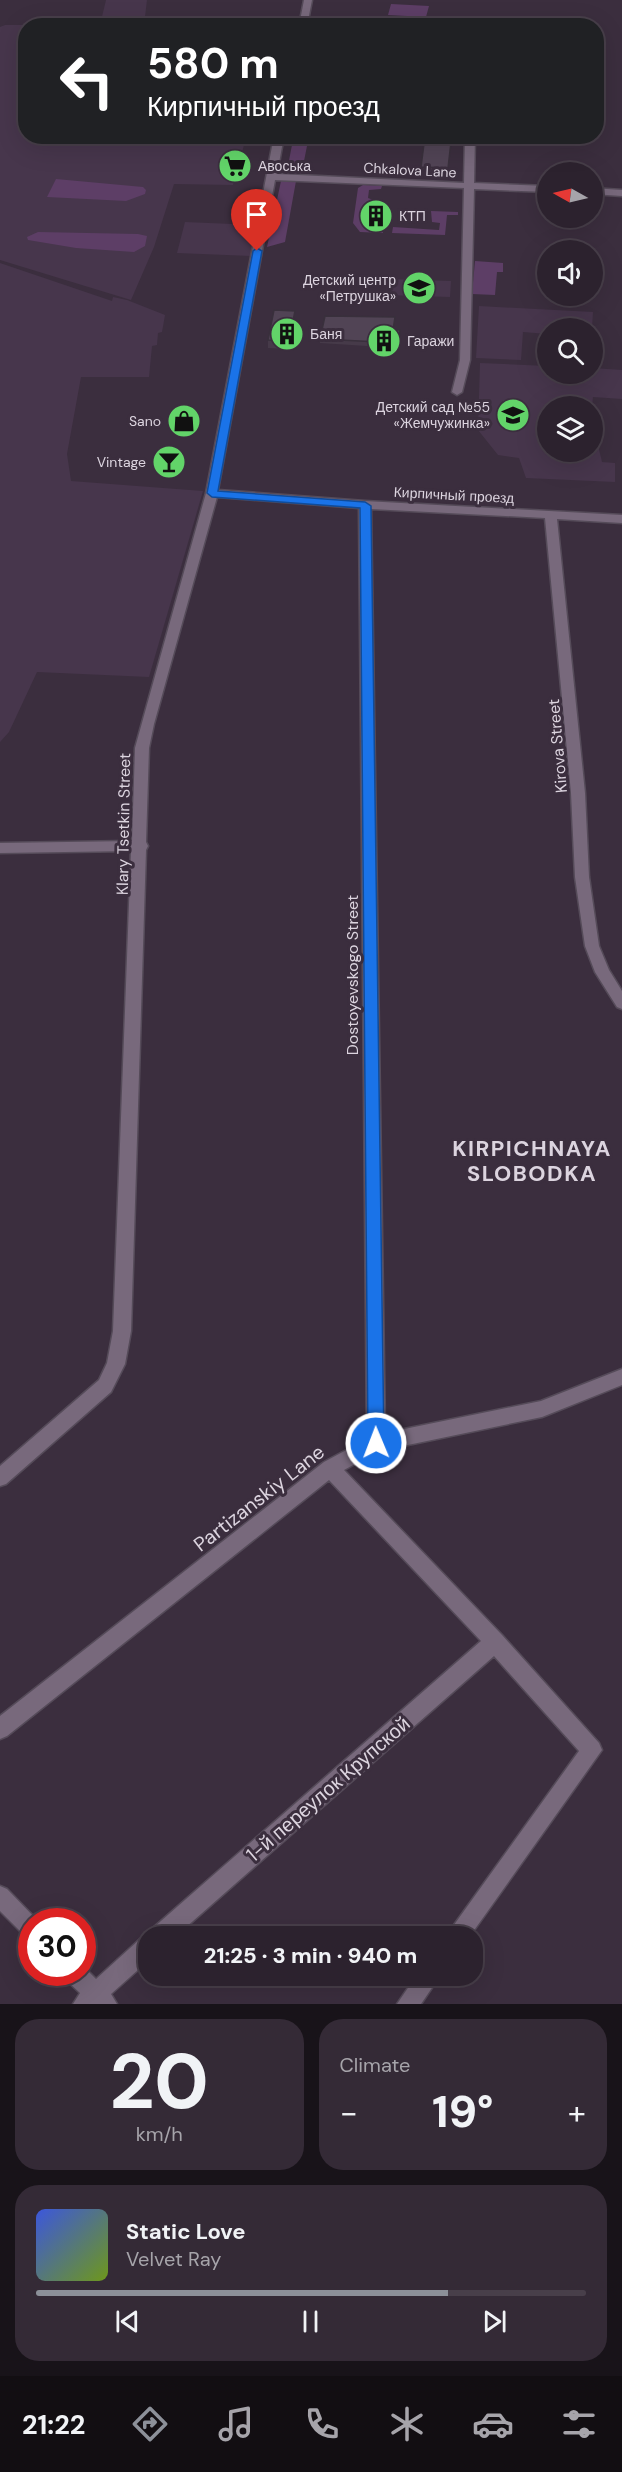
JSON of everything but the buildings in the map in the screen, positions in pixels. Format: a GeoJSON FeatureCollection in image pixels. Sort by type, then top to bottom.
{"type":"FeatureCollection","features":[{"type":"Feature","properties":{"kind":"street"},"geometry":{"type":"LineString","coordinates":[[305,18],[308,0]]}},
{"type":"Feature","properties":{"kind":"street","name":"Klary Tsetkin Street"},"geometry":{"type":"LineString","coordinates":[[0,1478],[105,1386],[116,1364],[122,1331],[141,846],[142,748],[212,493],[277,144]]}},
{"type":"Feature","properties":{"kind":"street"},"geometry":{"type":"LineString","coordinates":[[457,392],[465,360],[471,144]]}},
{"type":"Feature","properties":{"kind":"street","name":"Chkalova Lane"},"geometry":{"type":"LineString","coordinates":[[271,177],[537,189]]}},
{"type":"Feature","properties":{"kind":"street"},"geometry":{"type":"LineString","coordinates":[[603,192],[622,193]]}},
{"type":"Feature","properties":{"kind":"street","name":"Кирпичный проезд"},"geometry":{"type":"LineString","coordinates":[[212,493],[365,506],[622,519]]}},
{"type":"Feature","properties":{"kind":"street","name":"Dostoyevskogo Street"},"geometry":{"type":"LineString","coordinates":[[365,506],[376,1443]]}},
{"type":"Feature","properties":{"kind":"street","name":"Kirova Street"},"geometry":{"type":"LineString","coordinates":[[551,515],[578,793],[582,877],[592,946],[602,972],[622,1003]]}},
{"type":"Feature","properties":{"kind":"street"},"geometry":{"type":"LineString","coordinates":[[0,848],[141,846]]}},
{"type":"Feature","properties":{"kind":"street","name":"Partizanskiy Lane"},"geometry":{"type":"LineString","coordinates":[[0,1729],[330,1468],[376,1443],[542,1409],[622,1377]]}},
{"type":"Feature","properties":{"kind":"street"},"geometry":{"type":"LineString","coordinates":[[330,1468],[495,1642],[592,1750],[464,1926]]}},
{"type":"Feature","properties":{"kind":"street","name":"1-й переулок Крупской"},"geometry":{"type":"LineString","coordinates":[[172,1926],[260,1847],[365,1760],[495,1642]]}},
{"type":"Feature","properties":{"kind":"street"},"geometry":{"type":"LineString","coordinates":[[0,1896],[18,1915]]}},
{"type":"Feature","properties":{"kind":"street"},"geometry":{"type":"LineString","coordinates":[[84,1986],[95,2001],[138,1957]]}},
{"type":"Feature","properties":{"kind":"street"},"geometry":{"type":"LineString","coordinates":[[408,2004],[422,1986]]}},
{"type":"Feature","properties":{"kind":"shaded area"},"geometry":{"type":"Polygon","coordinates":[[[106,0],[147,0],[145,18],[102,18],[106,0]]]}},
{"type":"Feature","properties":{"kind":"shaded area"},"geometry":{"type":"Polygon","coordinates":[[[391,4],[429,6],[426,17],[388,15],[391,4]]]}},
{"type":"Feature","properties":{"kind":"shaded area"},"geometry":{"type":"Polygon","coordinates":[[[18,25],[18,144],[244,145],[233,185],[174,184],[154,247],[131,300],[0,260],[0,27],[18,25]]]}},
{"type":"Feature","properties":{"kind":"shaded area"},"geometry":{"type":"Polygon","coordinates":[[[292,145],[307,146],[301,176],[286,176],[292,145]]]}},
{"type":"Feature","properties":{"kind":"shaded area"},"geometry":{"type":"Polygon","coordinates":[[[56,179],[143,187],[146,190],[145,194],[126,201],[47,197],[56,179]]]}},
{"type":"Feature","properties":{"kind":"shaded area"},"geometry":{"type":"Polygon","coordinates":[[[281,181],[296,181],[285,242],[267,247],[281,181]]]}},
{"type":"Feature","properties":{"kind":"shaded area"},"geometry":{"type":"Polygon","coordinates":[[[363,185],[382,186],[381,189],[369,190],[368,198],[376,201],[374,213],[367,213],[366,218],[384,220],[383,233],[360,232],[353,223],[358,188],[363,185]]]}},
{"type":"Feature","properties":{"kind":"shaded area"},"geometry":{"type":"Polygon","coordinates":[[[431,211],[458,212],[458,215],[447,215],[445,235],[392,233],[393,227],[439,230],[440,223],[432,222],[431,211]]]}},
{"type":"Feature","properties":{"kind":"shaded area"},"geometry":{"type":"Polygon","coordinates":[[[185,222],[257,225],[251,256],[177,253],[185,222]]]}},
{"type":"Feature","properties":{"kind":"shaded area"},"geometry":{"type":"Polygon","coordinates":[[[38,232],[147,236],[145,246],[134,252],[76,248],[28,240],[27,237],[38,232]]]}},
{"type":"Feature","properties":{"kind":"shaded area"},"geometry":{"type":"Polygon","coordinates":[[[475,261],[503,263],[503,272],[497,272],[495,295],[472,294],[475,261]]]}},
{"type":"Feature","properties":{"kind":"shaded area"},"geometry":{"type":"Polygon","coordinates":[[[0,263],[112,301],[113,297],[127,300],[165,315],[162,332],[158,333],[157,345],[152,346],[149,377],[81,377],[67,454],[71,481],[203,491],[149,677],[37,672],[9,732],[0,742],[0,263]]]}},
{"type":"Feature","properties":{"kind":"shaded area","name":"Детский центр «Петрушка»"},"geometry":{"type":"Polygon","coordinates":[[[387,279],[451,281],[450,297],[386,295],[387,279]]]}},
{"type":"Feature","properties":{"kind":"shaded area"},"geometry":{"type":"Polygon","coordinates":[[[479,306],[593,312],[593,318],[537,318],[537,333],[523,332],[521,360],[476,358],[479,306]]]}},
{"type":"Feature","properties":{"kind":"shaded area","name":"Детский сад №55 «Жемчужинка»"},"geometry":{"type":"Polygon","coordinates":[[[480,363],[537,366],[537,384],[603,384],[603,369],[622,370],[622,399],[603,396],[537,396],[537,462],[615,463],[615,482],[526,478],[519,458],[498,455],[478,430],[480,363]]]}},
{"type":"Feature","properties":{"kind":"place","name":"Авоська"},"geometry":{"type":"Point","coordinates":[235,166]}},
{"type":"Feature","properties":{"kind":"place","name":"КТП"},"geometry":{"type":"Point","coordinates":[376,216]}},
{"type":"Feature","properties":{"kind":"place","name":"Детский центр «Петрушка»"},"geometry":{"type":"Point","coordinates":[419,288]}},
{"type":"Feature","properties":{"kind":"place","name":"Баня"},"geometry":{"type":"Point","coordinates":[287,334]}},
{"type":"Feature","properties":{"kind":"place","name":"Гаражи"},"geometry":{"type":"Point","coordinates":[384,341]}},
{"type":"Feature","properties":{"kind":"place","name":"Детский сад №55 «Жемчужинка»"},"geometry":{"type":"Point","coordinates":[513,415]}},
{"type":"Feature","properties":{"kind":"place","name":"Sano"},"geometry":{"type":"Point","coordinates":[184,421]}},
{"type":"Feature","properties":{"kind":"place","name":"Vintage"},"geometry":{"type":"Point","coordinates":[169,462]}},
{"type":"Feature","properties":{"kind":"district","name":"KIRPICHNAYA SLOBODKA"},"geometry":{"type":"Point","coordinates":[532,1160]}},
{"type":"Feature","properties":{"kind":"route"},"geometry":{"type":"LineString","coordinates":[[257,251],[212,493],[365,506],[376,1443]]}}]}
